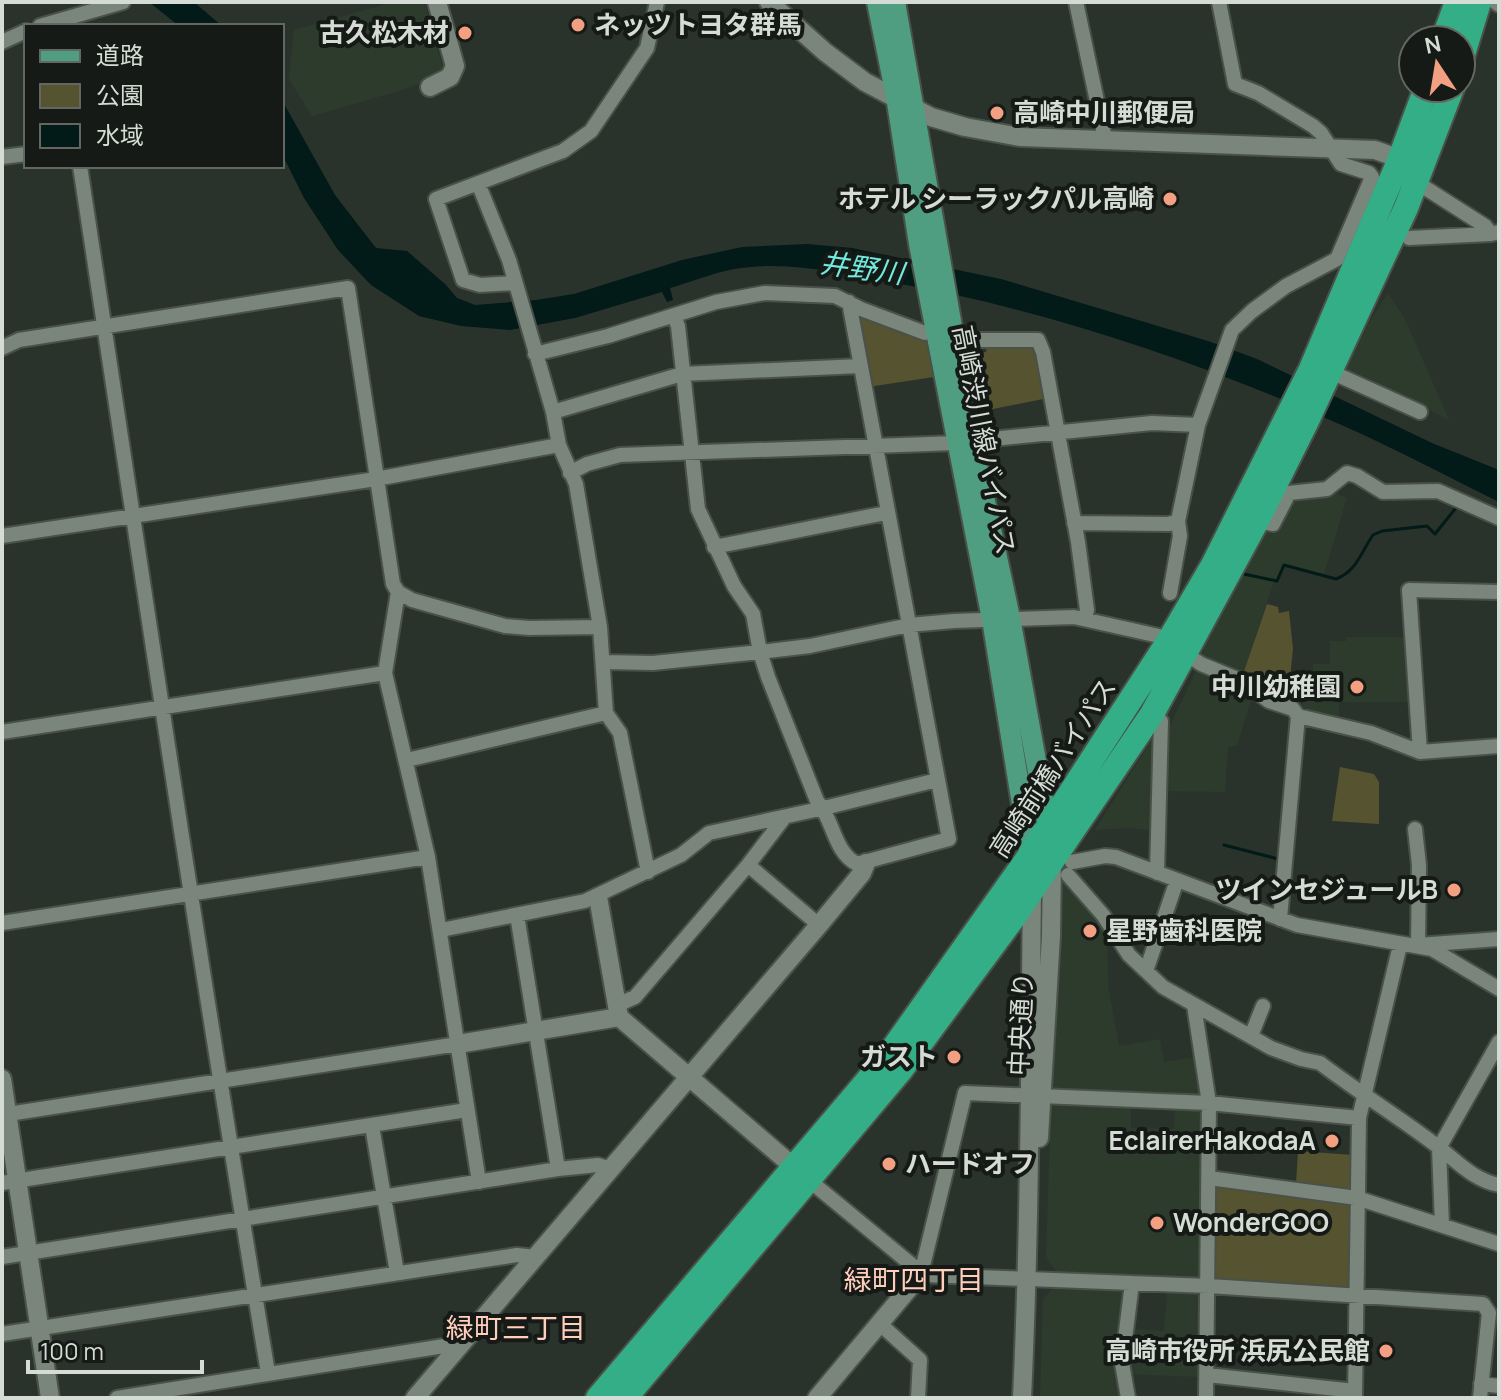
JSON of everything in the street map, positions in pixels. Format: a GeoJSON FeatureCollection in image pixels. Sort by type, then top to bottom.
{"type":"FeatureCollection","features":[{"type":"Feature","properties":{"kind":"highway"},"geometry":{"type":"LineString","coordinates":[[1449,24],[1457,2]]}},
{"type":"Feature","properties":{"kind":"highway"},"geometry":{"type":"LineString","coordinates":[[1472,24],[1479,2]]}},
{"type":"Feature","properties":{"kind":"highway","name":"高崎前橋バイパス"},"geometry":{"type":"LineString","coordinates":[[1322,372],[1420,104]]}},
{"type":"Feature","properties":{"kind":"highway","name":"高崎前橋バイパス"},"geometry":{"type":"LineString","coordinates":[[625,1398],[803,1174],[885,1060],[1056,863],[1152,714],[1213,565],[1322,372],[1417,181],[1446,104]]}},
{"type":"Feature","properties":{"kind":"highway","name":"高崎前橋バイパス"},"geometry":{"type":"LineString","coordinates":[[1056,863],[1049,827],[1177,648],[1257,521],[1297,418]]}},
{"type":"Feature","properties":{"kind":"highway","name":"高崎前橋バイパス"},"geometry":{"type":"LineString","coordinates":[[598,1398],[900,1071],[1032,888],[1056,863]]}},
{"type":"Feature","properties":{"kind":"main road","name":"高崎渋川線バイパス"},"geometry":{"type":"LineString","coordinates":[[877,2],[928,246],[964,442],[1056,863]]}},
{"type":"Feature","properties":{"kind":"main road","name":"高崎渋川線バイパス"},"geometry":{"type":"LineString","coordinates":[[895,2],[914,107],[928,246]]}},
{"type":"Feature","properties":{"kind":"main road","name":"高崎渋川線バイパス"},"geometry":{"type":"LineString","coordinates":[[1001,619],[1049,827]]}},
{"type":"Feature","properties":{"kind":"main road"},"geometry":{"type":"LineString","coordinates":[[1041,791],[1051,797],[1070,794]]}},
{"type":"Feature","properties":{"kind":"street"},"geometry":{"type":"LineString","coordinates":[[49,24],[123,2]]}},
{"type":"Feature","properties":{"kind":"street"},"geometry":{"type":"LineString","coordinates":[[430,87],[450,77],[455,66],[437,2]]}},
{"type":"Feature","properties":{"kind":"street"},"geometry":{"type":"LineString","coordinates":[[516,288],[480,285],[463,280],[436,199],[563,151],[591,131],[647,48],[657,2]]}},
{"type":"Feature","properties":{"kind":"street"},"geometry":{"type":"LineString","coordinates":[[769,2],[848,71],[940,120],[999,134],[1375,150],[1399,161],[1427,189],[1495,233]]}},
{"type":"Feature","properties":{"kind":"street"},"geometry":{"type":"LineString","coordinates":[[1076,2],[1105,139]]}},
{"type":"Feature","properties":{"kind":"street"},"geometry":{"type":"LineString","coordinates":[[1170,593],[1180,536],[1178,521],[1198,425],[1230,334],[1252,311],[1276,293],[1337,259],[1359,214],[1372,177],[1369,173],[1341,164],[1313,126],[1258,93],[1235,84],[1219,2]]}},
{"type":"Feature","properties":{"kind":"street"},"geometry":{"type":"LineString","coordinates":[[2,42],[24,32]]}},
{"type":"Feature","properties":{"kind":"street"},"geometry":{"type":"LineString","coordinates":[[2,157],[24,154]]}},
{"type":"Feature","properties":{"kind":"street"},"geometry":{"type":"LineString","coordinates":[[80,168],[189,894],[268,1373]]}},
{"type":"Feature","properties":{"kind":"street"},"geometry":{"type":"LineString","coordinates":[[478,183],[509,260],[553,412],[559,445],[576,484],[600,627],[606,713],[620,733],[648,872]]}},
{"type":"Feature","properties":{"kind":"street"},"geometry":{"type":"LineString","coordinates":[[1409,238],[1495,233]]}},
{"type":"Feature","properties":{"kind":"street"},"geometry":{"type":"LineString","coordinates":[[2,348],[12,341],[348,288],[393,584],[398,592],[412,600],[505,626],[600,627]]}},
{"type":"Feature","properties":{"kind":"street"},"geometry":{"type":"LineString","coordinates":[[534,349],[674,316],[716,302],[765,293],[835,296],[925,333]]}},
{"type":"Feature","properties":{"kind":"street"},"geometry":{"type":"LineString","coordinates":[[674,316],[678,326],[698,509],[734,586],[753,614],[760,652],[817,801],[824,808],[847,859],[857,864],[949,839],[849,302]]}},
{"type":"Feature","properties":{"kind":"street"},"geometry":{"type":"LineString","coordinates":[[970,340],[1038,340],[1043,352],[1074,523],[1087,610],[1085,619]]}},
{"type":"Feature","properties":{"kind":"street"},"geometry":{"type":"LineString","coordinates":[[553,412],[682,374],[860,366]]}},
{"type":"Feature","properties":{"kind":"street"},"geometry":{"type":"LineString","coordinates":[[1322,372],[1420,412]]}},
{"type":"Feature","properties":{"kind":"street"},"geometry":{"type":"LineString","coordinates":[[570,473],[587,464],[620,455],[964,442],[1152,423],[1198,425]]}},
{"type":"Feature","properties":{"kind":"street"},"geometry":{"type":"LineString","coordinates":[[2,536],[376,479],[559,445]]}},
{"type":"Feature","properties":{"kind":"street"},"geometry":{"type":"LineString","coordinates":[[1257,521],[1273,524],[1289,493],[1327,489],[1347,473],[1383,492],[1438,491],[1499,518]]}},
{"type":"Feature","properties":{"kind":"street"},"geometry":{"type":"LineString","coordinates":[[714,547],[886,513]]}},
{"type":"Feature","properties":{"kind":"street"},"geometry":{"type":"LineString","coordinates":[[1074,523],[1169,524],[1178,521]]}},
{"type":"Feature","properties":{"kind":"street"},"geometry":{"type":"LineString","coordinates":[[1420,752],[1409,590],[1499,592]]}},
{"type":"Feature","properties":{"kind":"street"},"geometry":{"type":"LineString","coordinates":[[398,592],[385,673],[428,857],[479,1182]]}},
{"type":"Feature","properties":{"kind":"street"},"geometry":{"type":"LineString","coordinates":[[604,662],[653,663],[760,652],[810,646],[909,625],[1057,615],[1156,635],[1201,664],[1232,675],[1256,693],[1293,709],[1298,716],[1280,919]]}},
{"type":"Feature","properties":{"kind":"street"},"geometry":{"type":"LineString","coordinates":[[2,732],[385,673]]}},
{"type":"Feature","properties":{"kind":"street"},"geometry":{"type":"LineString","coordinates":[[407,760],[606,713]]}},
{"type":"Feature","properties":{"kind":"street"},"geometry":{"type":"LineString","coordinates":[[1152,714],[1161,721],[1157,873]]}},
{"type":"Feature","properties":{"kind":"street"},"geometry":{"type":"LineString","coordinates":[[1298,716],[1371,733],[1420,752],[1499,746]]}},
{"type":"Feature","properties":{"kind":"street"},"geometry":{"type":"LineString","coordinates":[[441,930],[598,897],[681,855],[709,833],[937,780]]}},
{"type":"Feature","properties":{"kind":"street"},"geometry":{"type":"LineString","coordinates":[[4,1115],[536,1031],[618,1011],[635,997],[748,865],[784,818]]}},
{"type":"Feature","properties":{"kind":"street"},"geometry":{"type":"LineString","coordinates":[[1415,829],[1419,865],[1418,945]]}},
{"type":"Feature","properties":{"kind":"street"},"geometry":{"type":"LineString","coordinates":[[2,923],[428,857]]}},
{"type":"Feature","properties":{"kind":"street"},"geometry":{"type":"LineString","coordinates":[[1056,863],[1116,857],[1308,928],[1400,945],[1499,939]]}},
{"type":"Feature","properties":{"kind":"street"},"geometry":{"type":"LineString","coordinates":[[415,1398],[819,925],[862,873],[866,863]]}},
{"type":"Feature","properties":{"kind":"street"},"geometry":{"type":"LineString","coordinates":[[1056,863],[1103,915],[1129,955],[1163,987],[1271,1048],[1320,1063],[1439,1148],[1467,1172],[1487,1183],[1499,1185]]}},
{"type":"Feature","properties":{"kind":"street","name":"中央通り"},"geometry":{"type":"LineString","coordinates":[[1022,1398],[1030,1188],[1056,863]]}},
{"type":"Feature","properties":{"kind":"street"},"geometry":{"type":"LineString","coordinates":[[748,865],[819,925]]}},
{"type":"Feature","properties":{"kind":"street"},"geometry":{"type":"LineString","coordinates":[[1146,971],[1177,880]]}},
{"type":"Feature","properties":{"kind":"street","name":"中央通り"},"geometry":{"type":"LineString","coordinates":[[1032,888],[1036,1096]]}},
{"type":"Feature","properties":{"kind":"street"},"geometry":{"type":"LineString","coordinates":[[598,897],[618,1011],[689,1077],[921,1274],[1209,1286],[1483,1304],[1489,1313],[1481,1391],[1499,1386]]}},
{"type":"Feature","properties":{"kind":"street"},"geometry":{"type":"LineString","coordinates":[[517,915],[558,1169]]}},
{"type":"Feature","properties":{"kind":"street"},"geometry":{"type":"LineString","coordinates":[[986,954],[1012,944],[1032,957]]}},
{"type":"Feature","properties":{"kind":"street"},"geometry":{"type":"LineString","coordinates":[[1207,1375],[1355,1395],[1359,1118],[1400,945]]}},
{"type":"Feature","properties":{"kind":"street"},"geometry":{"type":"LineString","coordinates":[[1418,945],[1432,949],[1499,989]]}},
{"type":"Feature","properties":{"kind":"street"},"geometry":{"type":"LineString","coordinates":[[1194,1005],[1209,1103],[1206,1398]]}},
{"type":"Feature","properties":{"kind":"street"},"geometry":{"type":"LineString","coordinates":[[1251,1036],[1263,1006]]}},
{"type":"Feature","properties":{"kind":"street"},"geometry":{"type":"LineString","coordinates":[[1442,1225],[1439,1148],[1499,1042]]}},
{"type":"Feature","properties":{"kind":"street"},"geometry":{"type":"LineString","coordinates":[[2,1079],[9,1182],[27,1253],[50,1398]]}},
{"type":"Feature","properties":{"kind":"street"},"geometry":{"type":"LineString","coordinates":[[817,1398],[921,1274],[965,1093],[1209,1103],[1359,1118]]}},
{"type":"Feature","properties":{"kind":"street"},"geometry":{"type":"LineString","coordinates":[[9,1182],[467,1110]]}},
{"type":"Feature","properties":{"kind":"street"},"geometry":{"type":"LineString","coordinates":[[372,1126],[397,1273]]}},
{"type":"Feature","properties":{"kind":"street"},"geometry":{"type":"LineString","coordinates":[[2,1257],[558,1169],[598,1165],[611,1169]]}},
{"type":"Feature","properties":{"kind":"street"},"geometry":{"type":"LineString","coordinates":[[1209,1178],[1357,1198],[1499,1244]]}},
{"type":"Feature","properties":{"kind":"street"},"geometry":{"type":"LineString","coordinates":[[2,1334],[517,1255],[536,1257]]}},
{"type":"Feature","properties":{"kind":"street"},"geometry":{"type":"LineString","coordinates":[[1128,1398],[1122,1363],[1132,1283]]}},
{"type":"Feature","properties":{"kind":"street"},"geometry":{"type":"LineString","coordinates":[[880,1324],[920,1360],[918,1398]]}},
{"type":"Feature","properties":{"kind":"street"},"geometry":{"type":"LineString","coordinates":[[117,1398],[206,1391],[268,1373],[444,1346],[456,1351]]}},
{"type":"Feature","properties":{"kind":"shaded area"},"geometry":{"type":"Polygon","coordinates":[[[393,2],[424,2],[443,69],[442,75],[312,116],[289,79],[294,30],[393,2]]]}},
{"type":"Feature","properties":{"kind":"shaded area"},"geometry":{"type":"Polygon","coordinates":[[[1388,293],[1405,319],[1449,420],[1346,370],[1388,293]]]}},
{"type":"Feature","properties":{"kind":"shaded area"},"geometry":{"type":"Polygon","coordinates":[[[1330,491],[1347,498],[1323,577],[1284,565],[1277,581],[1274,581],[1242,677],[1202,660],[1204,647],[1268,528],[1276,531],[1295,499],[1330,491]]]}},
{"type":"Feature","properties":{"kind":"shaded area","name":"中川幼稚園"},"geometry":{"type":"Polygon","coordinates":[[[1346,637],[1409,637],[1414,702],[1339,702],[1339,723],[1303,715],[1301,670],[1313,670],[1313,664],[1330,664],[1330,641],[1346,641],[1346,637]]]}},
{"type":"Feature","properties":{"kind":"shaded area"},"geometry":{"type":"Polygon","coordinates":[[[1198,667],[1235,681],[1252,697],[1237,745],[1228,747],[1225,792],[1165,791],[1165,736],[1198,667]]]}},
{"type":"Feature","properties":{"kind":"shaded area"},"geometry":{"type":"Polygon","coordinates":[[[1154,736],[1155,831],[1130,828],[1095,830],[1154,736]]]}},
{"type":"Feature","properties":{"kind":"shaded area"},"geometry":{"type":"Polygon","coordinates":[[[1065,879],[1107,927],[1108,985],[1119,1046],[1160,1039],[1164,1062],[1196,1057],[1198,1098],[1052,1093],[1059,892],[1065,879]]]}},
{"type":"Feature","properties":{"kind":"shaded area"},"geometry":{"type":"Polygon","coordinates":[[[1051,1103],[1131,1106],[1131,1128],[1174,1129],[1175,1107],[1197,1108],[1202,1113],[1200,1274],[1196,1278],[1057,1274],[1046,1256],[1051,1103]]]}},
{"type":"Feature","properties":{"kind":"shaded area"},"geometry":{"type":"Polygon","coordinates":[[[1053,1289],[1123,1291],[1123,1398],[1040,1398],[1043,1299],[1053,1289]]]}},
{"type":"Feature","properties":{"kind":"shaded area"},"geometry":{"type":"Polygon","coordinates":[[[1167,1293],[1197,1294],[1202,1299],[1201,1377],[1127,1374],[1131,1329],[1164,1331],[1167,1293]]]}},
{"type":"Feature","properties":{"kind":"green space"},"geometry":{"type":"Polygon","coordinates":[[[861,315],[926,338],[934,377],[868,387],[857,319],[861,315]]]}},
{"type":"Feature","properties":{"kind":"green space"},"geometry":{"type":"Polygon","coordinates":[[[987,345],[1035,345],[1048,398],[978,412],[968,355],[986,352],[987,345]]]}},
{"type":"Feature","properties":{"kind":"green space"},"geometry":{"type":"Polygon","coordinates":[[[1267,604],[1278,607],[1279,613],[1289,611],[1293,649],[1288,697],[1278,701],[1242,677],[1267,604]]]}},
{"type":"Feature","properties":{"kind":"green space"},"geometry":{"type":"Polygon","coordinates":[[[1340,767],[1374,774],[1379,782],[1379,824],[1332,821],[1340,767]]]}},
{"type":"Feature","properties":{"kind":"green space"},"geometry":{"type":"Polygon","coordinates":[[[1298,1151],[1353,1155],[1353,1186],[1346,1191],[1296,1184],[1298,1151]]]}},
{"type":"Feature","properties":{"kind":"green space"},"geometry":{"type":"Polygon","coordinates":[[[1219,1184],[1347,1201],[1352,1207],[1352,1282],[1346,1287],[1218,1279],[1213,1274],[1214,1187],[1219,1184]]]}},
{"type":"Feature","properties":{"kind":"water"},"geometry":{"type":"Polygon","coordinates":[[[149,2],[194,2],[220,24],[176,24],[149,2]]]}},
{"type":"Feature","properties":{"kind":"water","name":"井野川"},"geometry":{"type":"Polygon","coordinates":[[[284,104],[335,195],[376,248],[407,251],[457,298],[475,305],[574,294],[682,260],[742,247],[807,244],[852,248],[1001,279],[1208,341],[1257,359],[1432,443],[1499,470],[1499,502],[1346,427],[1182,361],[1012,308],[836,272],[775,266],[734,269],[670,288],[673,300],[667,302],[662,292],[575,318],[510,330],[461,326],[419,316],[371,285],[338,250],[304,198],[284,158],[284,104]]]}},
{"type":"Feature","properties":{"kind":"waterway"},"geometry":{"type":"LineString","coordinates":[[1244,574],[1277,581],[1284,565],[1336,579],[1354,566],[1373,535],[1382,531],[1427,526],[1435,534],[1459,504]]}},
{"type":"Feature","properties":{"kind":"waterway"},"geometry":{"type":"LineString","coordinates":[[1224,845],[1282,860]]}},
{"type":"Feature","properties":{"kind":"place","name":"ネッツトヨタ群馬"},"geometry":{"type":"Point","coordinates":[578,25]}},
{"type":"Feature","properties":{"kind":"place","name":"古久松木材"},"geometry":{"type":"Point","coordinates":[465,33]}},
{"type":"Feature","properties":{"kind":"place","name":"高崎中川郵便局"},"geometry":{"type":"Point","coordinates":[997,113]}},
{"type":"Feature","properties":{"kind":"place","name":"ホテル シーラックパル高崎"},"geometry":{"type":"Point","coordinates":[1170,199]}},
{"type":"Feature","properties":{"kind":"place","name":"中川幼稚園"},"geometry":{"type":"Point","coordinates":[1357,687]}},
{"type":"Feature","properties":{"kind":"place","name":"ツインセジュールB"},"geometry":{"type":"Point","coordinates":[1454,890]}},
{"type":"Feature","properties":{"kind":"place","name":"星野歯科医院"},"geometry":{"type":"Point","coordinates":[1090,931]}},
{"type":"Feature","properties":{"kind":"place","name":"ガスト"},"geometry":{"type":"Point","coordinates":[954,1057]}},
{"type":"Feature","properties":{"kind":"place","name":"EclairerHakodaA"},"geometry":{"type":"Point","coordinates":[1332,1141]}},
{"type":"Feature","properties":{"kind":"place","name":"ハードオフ"},"geometry":{"type":"Point","coordinates":[889,1164]}},
{"type":"Feature","properties":{"kind":"place","name":"WonderGOO"},"geometry":{"type":"Point","coordinates":[1157,1223]}},
{"type":"Feature","properties":{"kind":"place","name":"高崎市役所 浜尻公民館"},"geometry":{"type":"Point","coordinates":[1386,1351]}},
{"type":"Feature","properties":{"kind":"district","name":"緑町四丁目"},"geometry":{"type":"Point","coordinates":[914,1280]}},
{"type":"Feature","properties":{"kind":"district","name":"緑町三丁目"},"geometry":{"type":"Point","coordinates":[516,1328]}}]}
